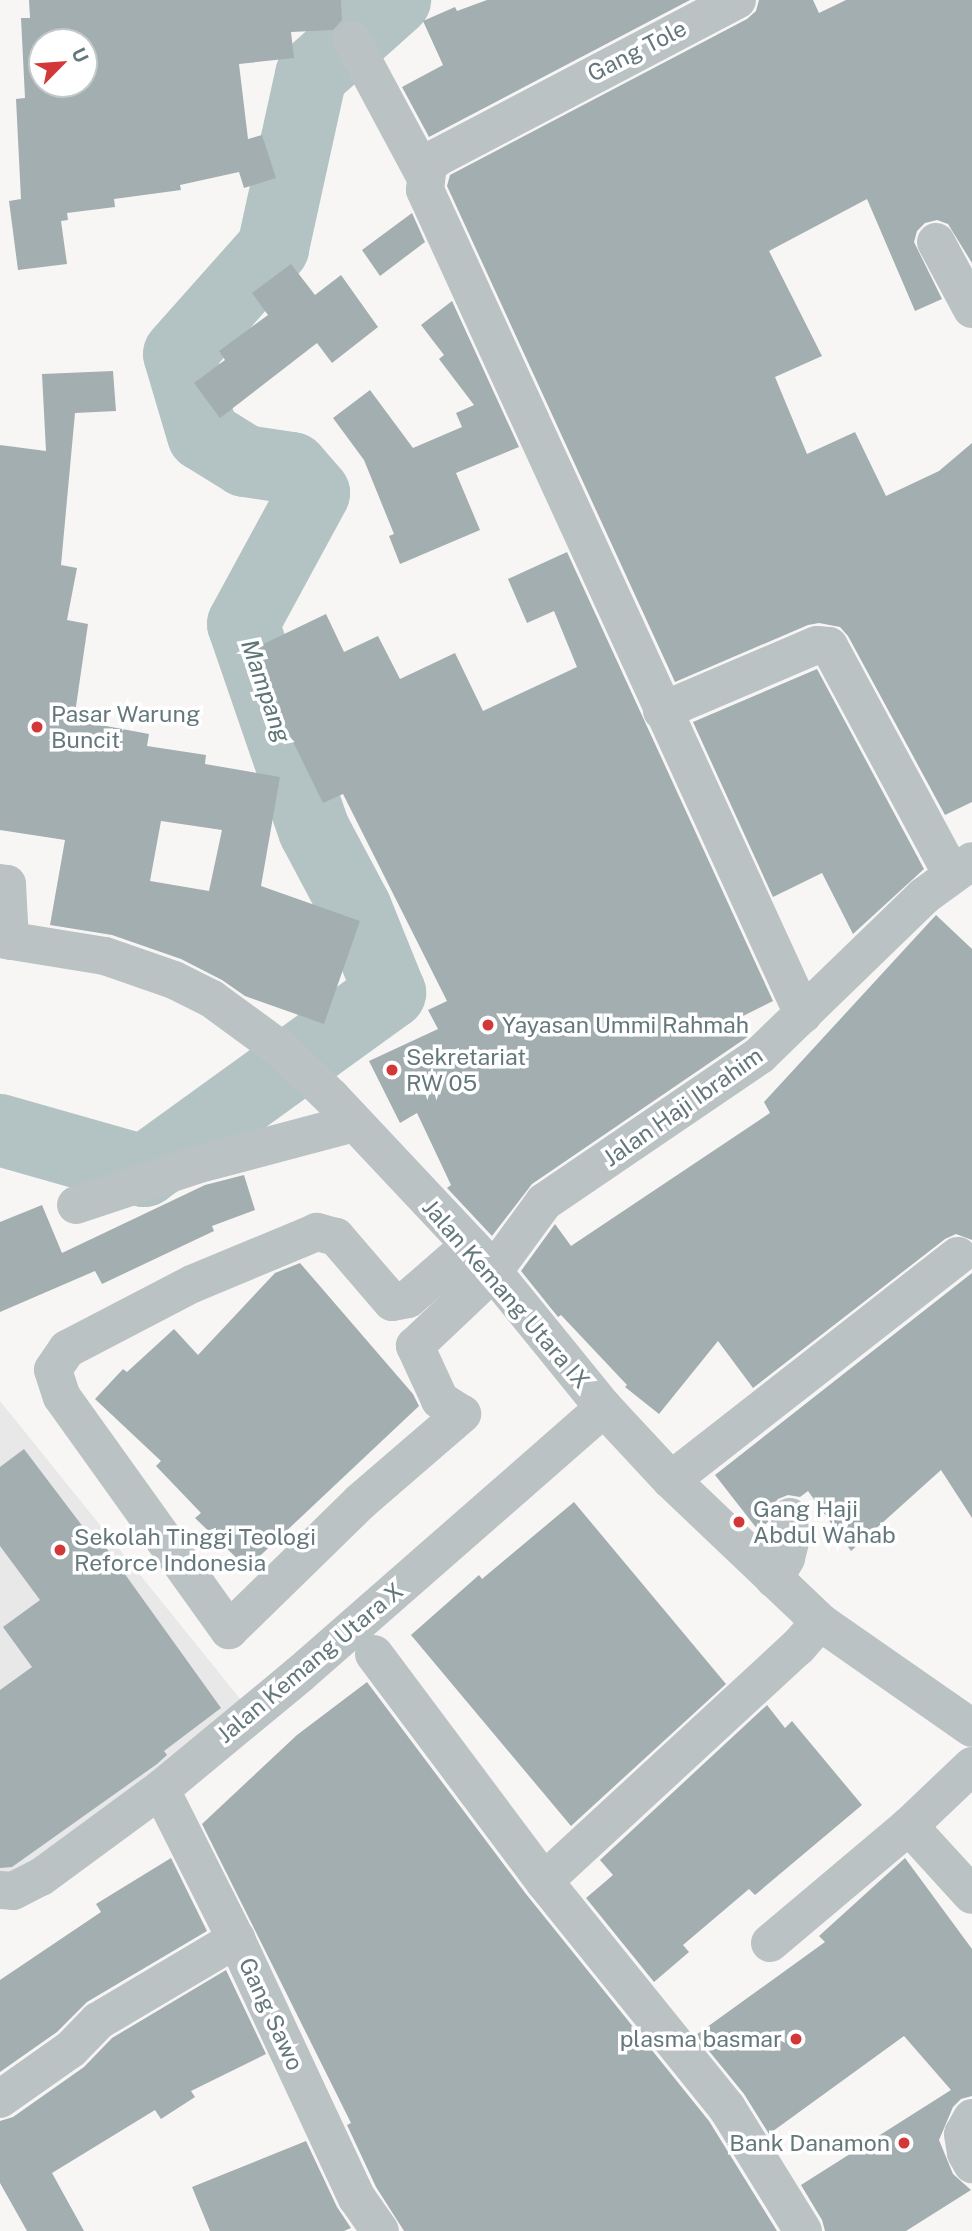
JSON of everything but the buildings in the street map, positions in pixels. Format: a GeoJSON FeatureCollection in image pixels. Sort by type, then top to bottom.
{"type":"FeatureCollection","features":[{"type":"Feature","properties":{"kind":"street","name":"Gang Tole"},"geometry":{"type":"LineString","coordinates":[[425,176],[428,165],[438,157],[737,0]]}},
{"type":"Feature","properties":{"kind":"street"},"geometry":{"type":"LineString","coordinates":[[352,40],[425,176],[425,190],[803,1014]]}},
{"type":"Feature","properties":{"kind":"street"},"geometry":{"type":"LineString","coordinates":[[936,242],[972,309]]}},
{"type":"Feature","properties":{"kind":"street"},"geometry":{"type":"LineString","coordinates":[[662,711],[817,645],[829,646],[962,867]]}},
{"type":"Feature","properties":{"kind":"street","name":"Jalan Haji Ibrahim"},"geometry":{"type":"LineString","coordinates":[[482,1259],[544,1202],[760,1055],[881,935],[962,867]]}},
{"type":"Feature","properties":{"kind":"street"},"geometry":{"type":"LineString","coordinates":[[0,883],[7,884],[5,940]]}},
{"type":"Feature","properties":{"kind":"street","name":"Jalan Kemang Utara IX"},"geometry":{"type":"LineString","coordinates":[[5,940],[105,956],[174,980],[212,999],[283,1051],[482,1259],[604,1409],[671,1480],[820,1622],[972,1728]]}},
{"type":"Feature","properties":{"kind":"street"},"geometry":{"type":"LineString","coordinates":[[76,1205],[196,1165],[342,1110]]}},
{"type":"Feature","properties":{"kind":"street"},"geometry":{"type":"LineString","coordinates":[[317,1232],[336,1237],[391,1302],[408,1299],[482,1259],[415,1346],[440,1400],[462,1414],[359,1502],[229,1630],[62,1397],[53,1370],[67,1349],[192,1284],[317,1232]]}},
{"type":"Feature","properties":{"kind":"street"},"geometry":{"type":"LineString","coordinates":[[671,1480],[958,1256]]}},
{"type":"Feature","properties":{"kind":"street","name":"Jalan Kemang Utara X"},"geometry":{"type":"LineString","coordinates":[[0,1890],[13,1891],[41,1877],[160,1789],[300,1674],[604,1409]]}},
{"type":"Feature","properties":{"kind":"street"},"geometry":{"type":"LineString","coordinates":[[774,1579],[786,1558],[791,1538],[790,1517]]}},
{"type":"Feature","properties":{"kind":"street"},"geometry":{"type":"LineString","coordinates":[[544,1881],[798,1647],[820,1622]]}},
{"type":"Feature","properties":{"kind":"street"},"geometry":{"type":"LineString","coordinates":[[374,1654],[544,1881],[727,2108],[803,2231]]}},
{"type":"Feature","properties":{"kind":"street"},"geometry":{"type":"LineString","coordinates":[[770,1943],[909,1826],[972,1766]]}},
{"type":"Feature","properties":{"kind":"street","name":"Gang Sawo"},"geometry":{"type":"LineString","coordinates":[[164,1797],[236,1939],[357,2198],[380,2231]]}},
{"type":"Feature","properties":{"kind":"street"},"geometry":{"type":"LineString","coordinates":[[909,1826],[972,1895]]}},
{"type":"Feature","properties":{"kind":"street"},"geometry":{"type":"LineString","coordinates":[[0,2099],[71,2049],[98,2021],[236,1939]]}},
{"type":"Feature","properties":{"kind":"street"},"geometry":{"type":"LineString","coordinates":[[972,2118],[962,2134],[966,2153],[972,2164]]}},
{"type":"Feature","properties":{"kind":"shaded area","name":"Sekolah Tinggi Teologi Reforce Indonesia"},"geometry":{"type":"Polygon","coordinates":[[[0,1401],[241,1700],[0,1897],[0,1401]]]}},
{"type":"Feature","properties":{"kind":"waterway","name":"Mampang"},"geometry":{"type":"LineString","coordinates":[[0,1130],[144,1171],[390,993],[356,909],[314,830],[243,624],[314,493],[292,468],[245,461],[203,435],[179,354],[273,248],[311,75],[395,0]]}},
{"type":"Feature","properties":{"kind":"place","name":"Pasar Warung Buncit"},"geometry":{"type":"Point","coordinates":[37,727]}},
{"type":"Feature","properties":{"kind":"place","name":"Yayasan Ummi Rahmah"},"geometry":{"type":"Point","coordinates":[488,1025]}},
{"type":"Feature","properties":{"kind":"place","name":"Sekretariat RW 05"},"geometry":{"type":"Point","coordinates":[392,1070]}},
{"type":"Feature","properties":{"kind":"place","name":"Gang Haji Abdul Wahab"},"geometry":{"type":"Point","coordinates":[739,1522]}},
{"type":"Feature","properties":{"kind":"place","name":"Sekolah Tinggi Teologi Reforce Indonesia"},"geometry":{"type":"Point","coordinates":[60,1550]}},
{"type":"Feature","properties":{"kind":"place","name":"plasma basmar"},"geometry":{"type":"Point","coordinates":[796,2039]}},
{"type":"Feature","properties":{"kind":"place","name":"Bank Danamon"},"geometry":{"type":"Point","coordinates":[904,2143]}}]}
